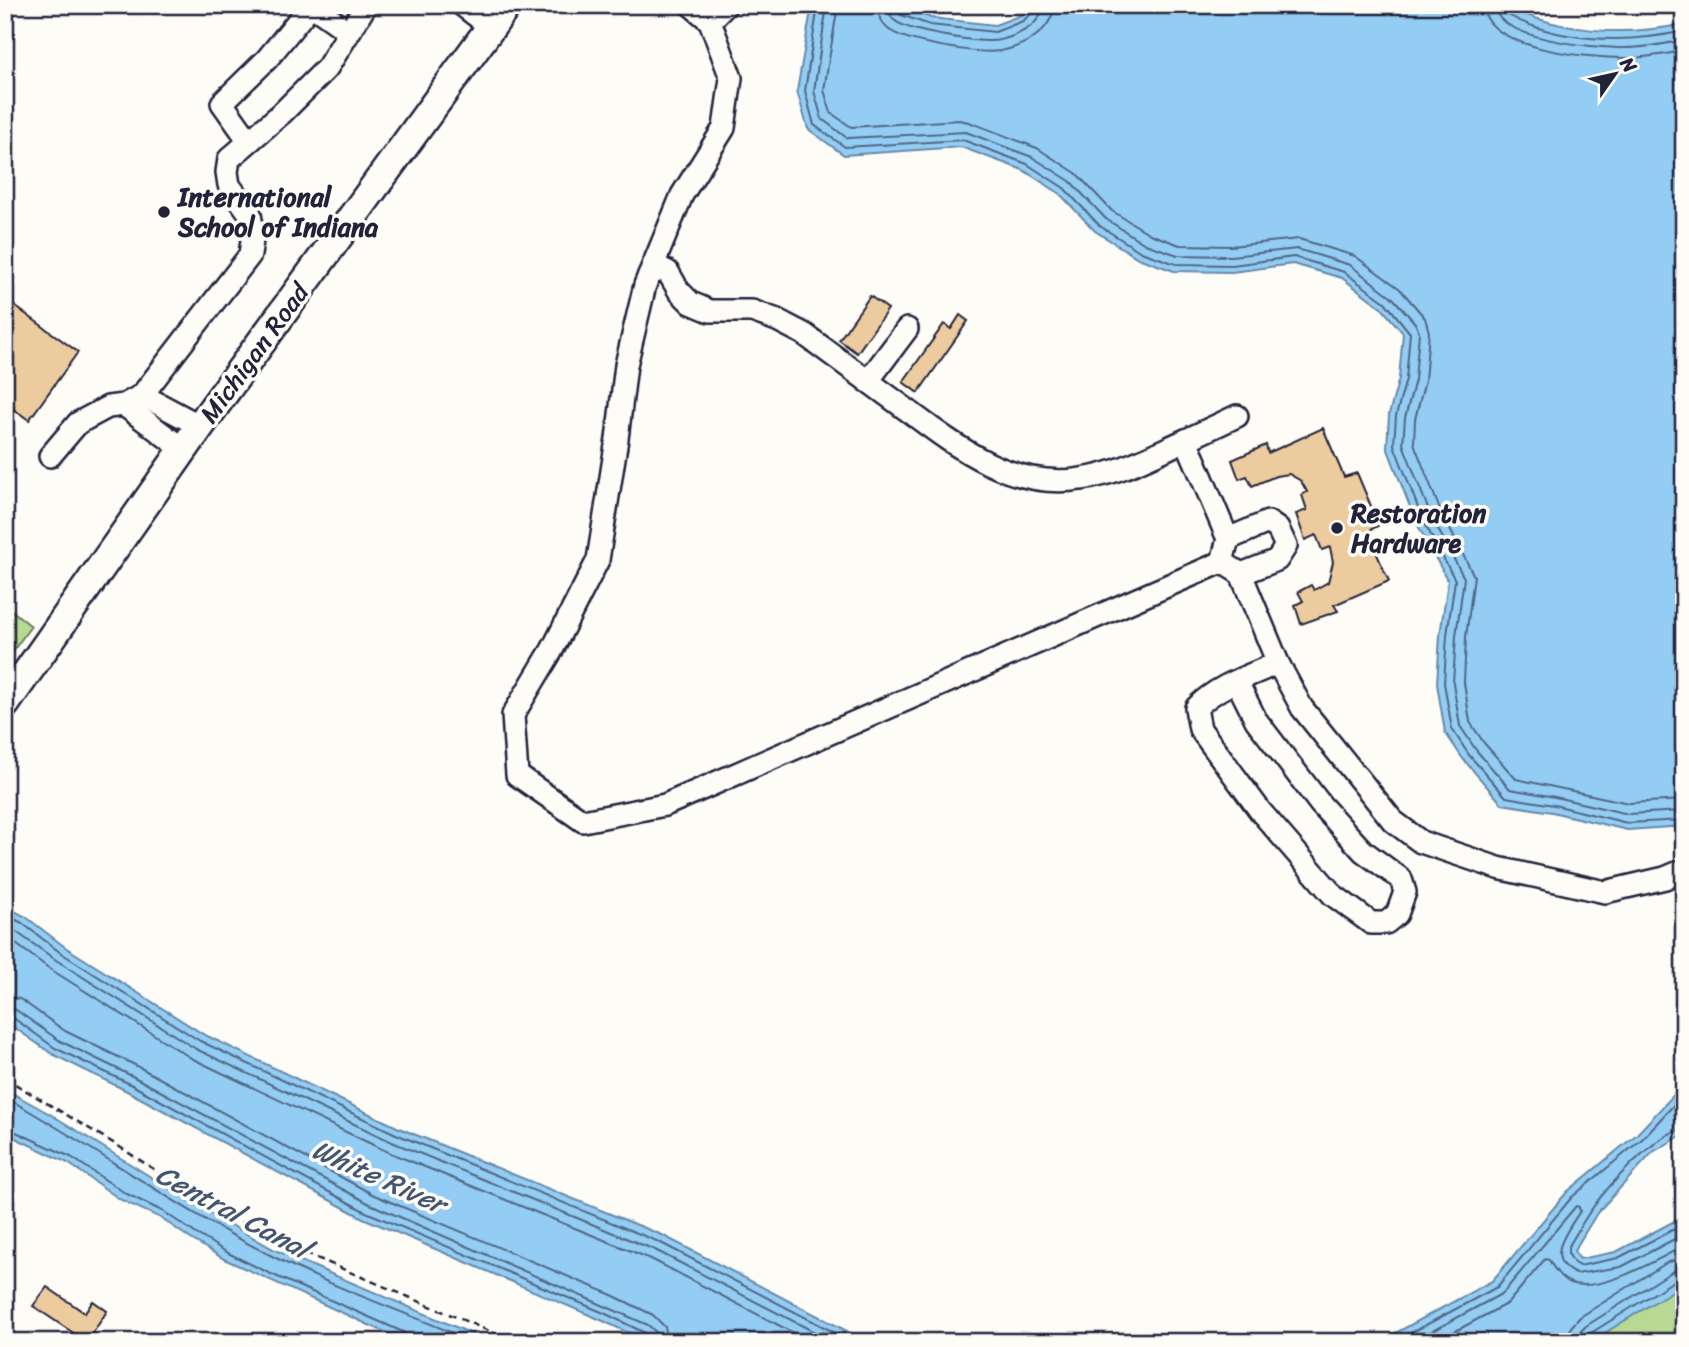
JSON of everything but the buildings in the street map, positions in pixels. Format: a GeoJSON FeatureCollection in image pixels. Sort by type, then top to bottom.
{"type":"FeatureCollection","features":[{"type":"Feature","properties":{"kind":"main road","name":"Michigan Road"},"geometry":{"type":"LineString","coordinates":[[5,704],[201,426],[500,12]]}},
{"type":"Feature","properties":{"kind":"lane"},"geometry":{"type":"LineString","coordinates":[[249,142],[222,103],[267,59],[311,5],[349,32]]}},
{"type":"Feature","properties":{"kind":"lane"},"geometry":{"type":"LineString","coordinates":[[133,400],[250,255],[253,233],[250,214],[229,185],[229,159],[282,113],[327,68],[366,5]]}},
{"type":"Feature","properties":{"kind":"lane"},"geometry":{"type":"LineString","coordinates":[[462,5],[500,12]]}},
{"type":"Feature","properties":{"kind":"lane"},"geometry":{"type":"LineString","coordinates":[[691,5],[710,21],[732,78],[724,128],[682,195],[664,240],[658,274],[626,365],[598,560],[552,650],[513,715],[517,775],[583,821],[665,805],[1222,562]]}},
{"type":"Feature","properties":{"kind":"lane"},"geometry":{"type":"LineString","coordinates":[[710,21],[726,5]]}},
{"type":"Feature","properties":{"kind":"lane"},"geometry":{"type":"LineString","coordinates":[[658,274],[691,303],[710,311],[752,311],[778,320],[804,334],[962,451],[1016,475],[1077,480],[1105,475],[1237,416]]}},
{"type":"Feature","properties":{"kind":"lane"},"geometry":{"type":"LineString","coordinates":[[868,381],[907,329]]}},
{"type":"Feature","properties":{"kind":"lane"},"geometry":{"type":"LineString","coordinates":[[133,400],[184,450]]}},
{"type":"Feature","properties":{"kind":"lane"},"geometry":{"type":"LineString","coordinates":[[50,456],[78,423],[107,407],[133,400],[201,426]]}},
{"type":"Feature","properties":{"kind":"lane"},"geometry":{"type":"LineString","coordinates":[[1186,440],[1228,539],[1222,562]]}},
{"type":"Feature","properties":{"kind":"lane"},"geometry":{"type":"LineString","coordinates":[[1228,539],[1268,522],[1278,529],[1286,547],[1277,559],[1241,575]]}},
{"type":"Feature","properties":{"kind":"lane"},"geometry":{"type":"LineString","coordinates":[[1222,562],[1241,575],[1278,663],[1301,708],[1393,821],[1422,842],[1498,868],[1605,892],[1665,878],[1684,870]]}},
{"type":"Feature","properties":{"kind":"lane"},"geometry":{"type":"LineString","coordinates":[[1237,682],[1256,720],[1321,806],[1363,852],[1401,879],[1405,892],[1397,914],[1386,923],[1371,923],[1333,895],[1261,812],[1200,729],[1196,708],[1205,698],[1237,682],[1278,663]]}},
{"type":"Feature","properties":{"kind":"path"},"geometry":{"type":"LineString","coordinates":[[5,1078],[115,1144],[217,1210],[305,1253],[515,1342]]}},
{"type":"Feature","properties":{"kind":"green space"},"geometry":{"type":"Polygon","coordinates":[[[5,605],[31,626],[5,662],[5,605]]]}},
{"type":"Feature","properties":{"kind":"green space"},"geometry":{"type":"Polygon","coordinates":[[[1684,1281],[1684,1342],[1588,1342],[1684,1281]]]}},
{"type":"Feature","properties":{"kind":"water"},"geometry":{"type":"Polygon","coordinates":[[[812,5],[896,5],[931,18],[995,25],[1019,16],[1030,5],[1504,5],[1547,22],[1592,30],[1638,30],[1684,24],[1684,826],[1627,830],[1552,812],[1502,804],[1463,759],[1445,732],[1437,684],[1440,635],[1448,581],[1415,520],[1387,447],[1389,415],[1399,378],[1403,333],[1381,307],[1342,278],[1293,264],[1232,272],[1174,271],[1138,258],[1095,231],[1059,193],[1023,170],[961,147],[844,155],[808,129],[797,91],[812,5]]]}},
{"type":"Feature","properties":{"kind":"water","name":"White River"},"geometry":{"type":"Polygon","coordinates":[[[5,906],[26,917],[65,947],[203,1034],[399,1128],[662,1235],[868,1342],[648,1342],[363,1218],[127,1091],[52,1054],[5,1021],[5,906]]]}},
{"type":"Feature","properties":{"kind":"water"},"geometry":{"type":"Polygon","coordinates":[[[1684,1084],[1684,1134],[1653,1152],[1597,1213],[1574,1251],[1580,1259],[1616,1252],[1684,1216],[1684,1284],[1590,1342],[1379,1342],[1492,1281],[1567,1192],[1637,1134],[1684,1084]]]}},
{"type":"Feature","properties":{"kind":"water"},"geometry":{"type":"Polygon","coordinates":[[[5,1089],[275,1250],[491,1342],[408,1342],[224,1259],[161,1218],[121,1200],[68,1163],[5,1133],[5,1089]]]}},
{"type":"Feature","properties":{"kind":"place","name":"International School of Indiana"},"geometry":{"type":"Point","coordinates":[164,212]}},
{"type":"Feature","properties":{"kind":"place","name":"Restoration Hardware"},"geometry":{"type":"Point","coordinates":[1337,528]}},
{"type":"Feature","properties":{"kind":"water label","name":"Central Canal"},"geometry":{"type":"Point","coordinates":[233,1211]}}]}
